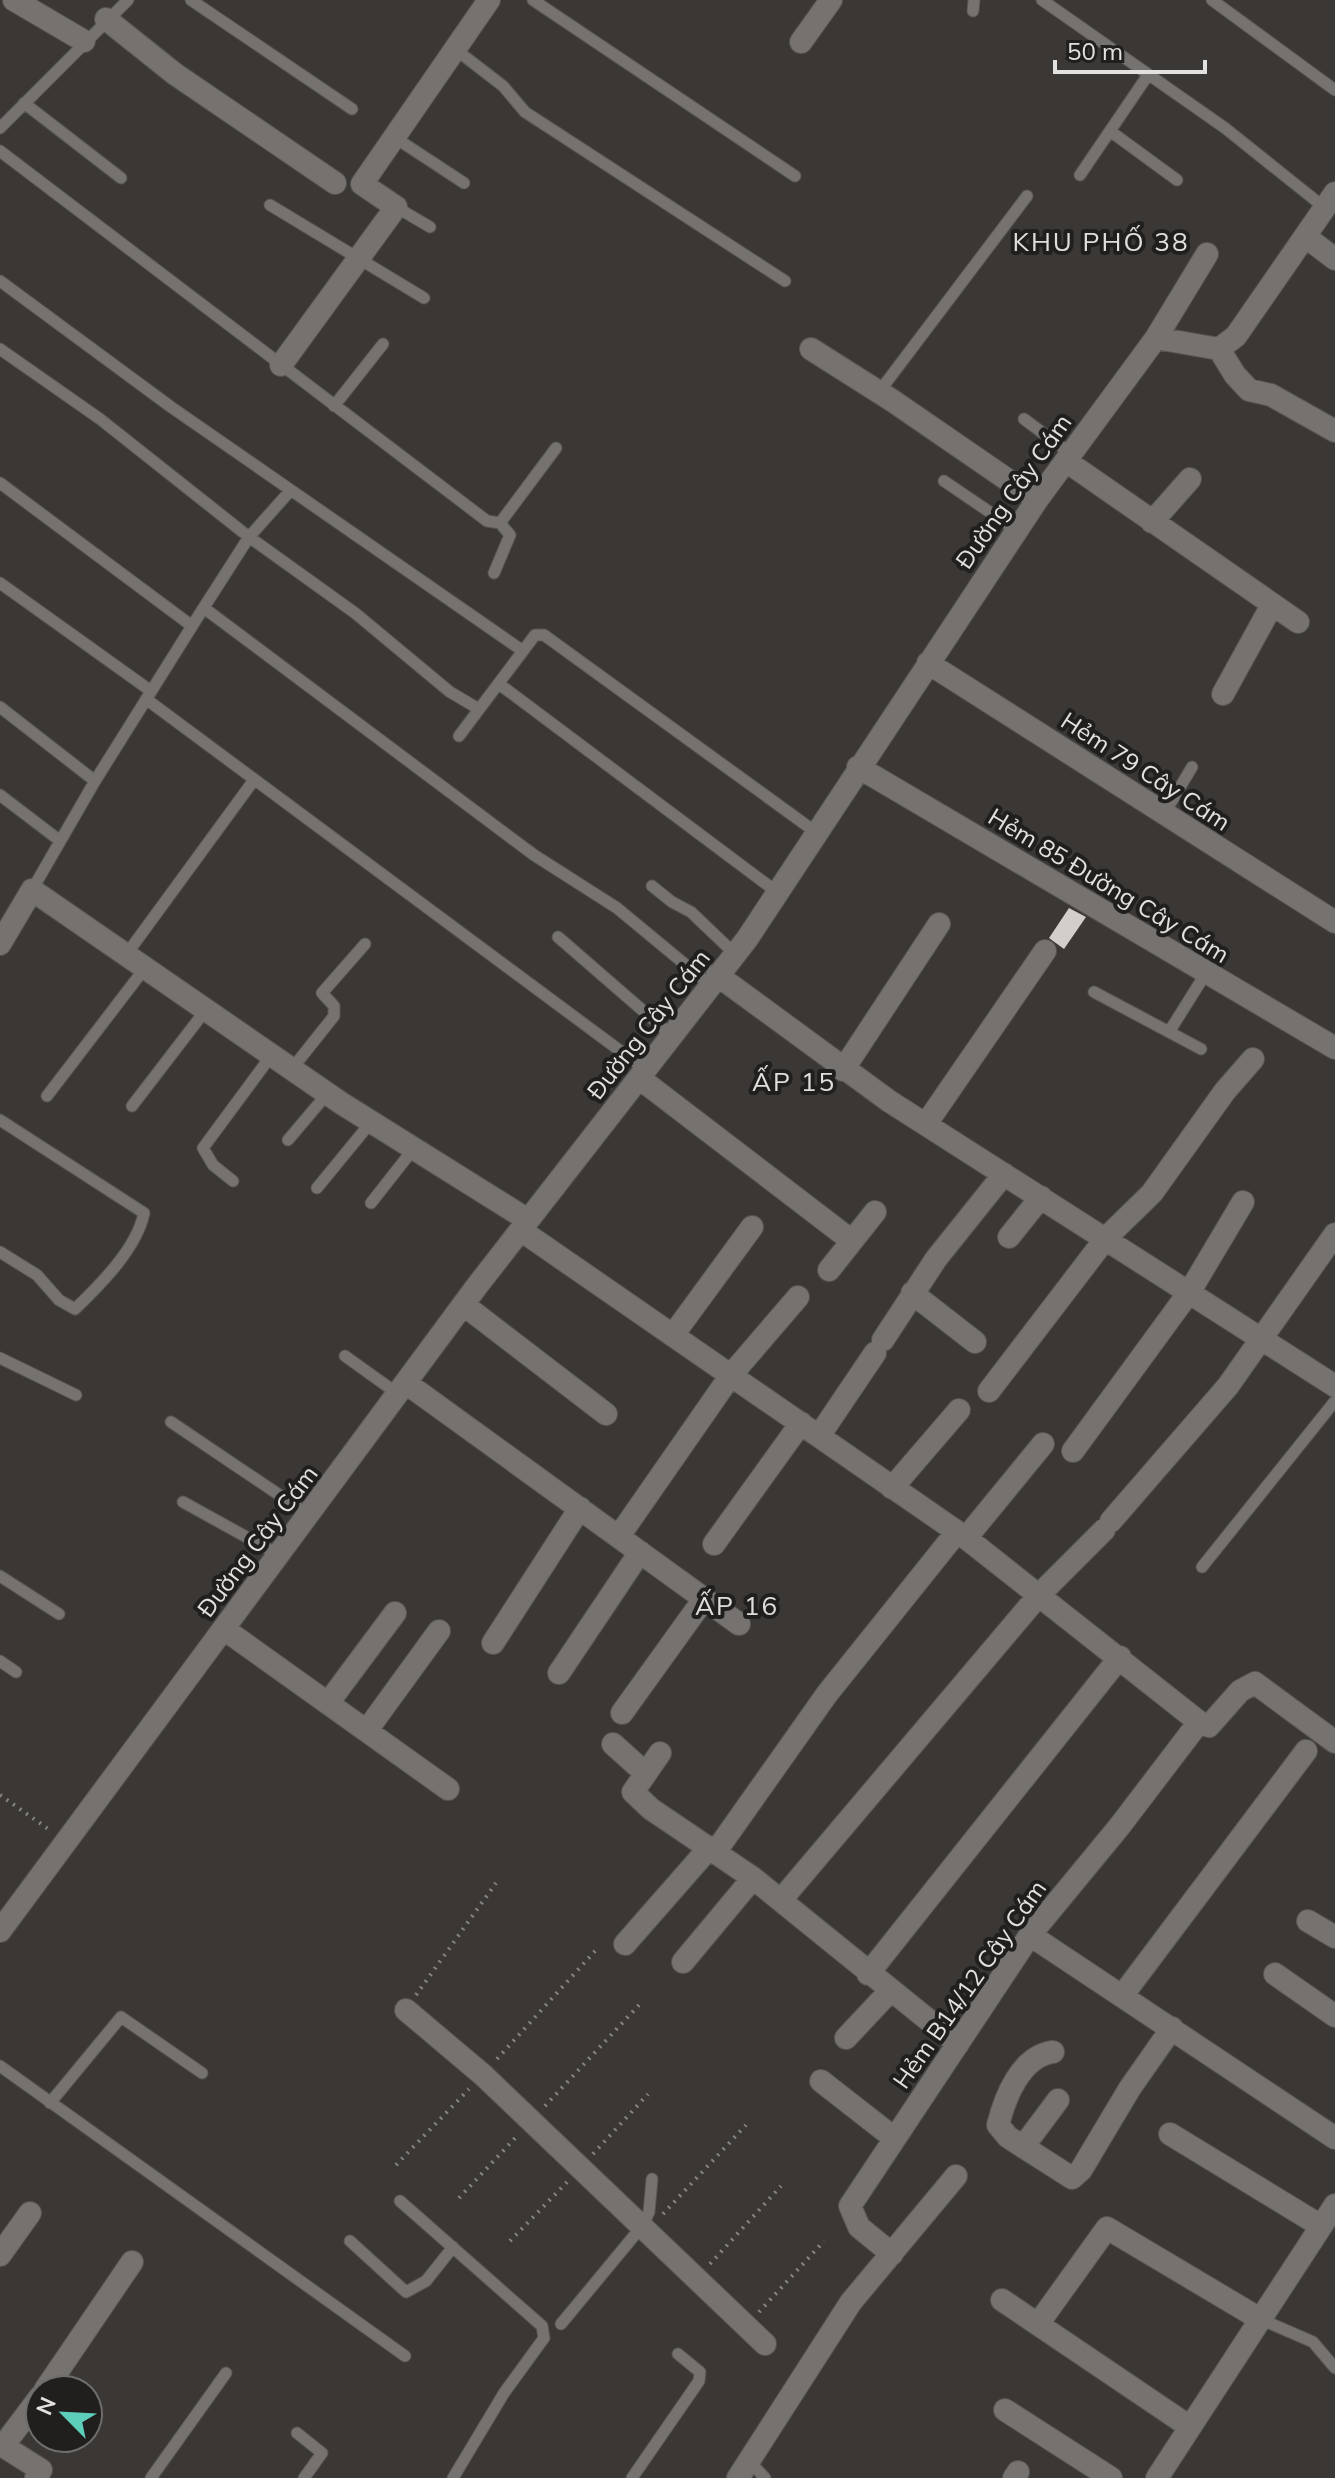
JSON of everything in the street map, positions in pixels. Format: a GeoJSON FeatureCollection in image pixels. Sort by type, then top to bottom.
{"type":"FeatureCollection","features":[{"type":"Feature","properties":{"kind":"street"},"geometry":{"type":"LineString","coordinates":[[14,0],[37,6],[84,41]]}},
{"type":"Feature","properties":{"kind":"street"},"geometry":{"type":"LineString","coordinates":[[281,365],[396,207],[362,184],[489,0]]}},
{"type":"Feature","properties":{"kind":"street"},"geometry":{"type":"LineString","coordinates":[[801,42],[831,0]]}},
{"type":"Feature","properties":{"kind":"street"},"geometry":{"type":"LineString","coordinates":[[106,19],[175,74],[335,183]]}},
{"type":"Feature","properties":{"kind":"street"},"geometry":{"type":"LineString","coordinates":[[1219,349],[1253,316],[1330,201]]}},
{"type":"Feature","properties":{"kind":"street"},"geometry":{"type":"LineString","coordinates":[[1306,237],[1335,259]]}},
{"type":"Feature","properties":{"kind":"street","name":"Đường Cây Cám"},"geometry":{"type":"LineString","coordinates":[[0,1931],[464,1305],[735,954],[1016,530],[1156,338],[1207,254]]}},
{"type":"Feature","properties":{"kind":"street"},"geometry":{"type":"LineString","coordinates":[[1156,338],[1219,349],[1235,375],[1249,390],[1271,395],[1335,431]]}},
{"type":"Feature","properties":{"kind":"street"},"geometry":{"type":"LineString","coordinates":[[811,349],[1037,500]]}},
{"type":"Feature","properties":{"kind":"street"},"geometry":{"type":"LineString","coordinates":[[1068,458],[1152,522],[1298,622]]}},
{"type":"Feature","properties":{"kind":"street"},"geometry":{"type":"LineString","coordinates":[[1152,522],[1190,479]]}},
{"type":"Feature","properties":{"kind":"street"},"geometry":{"type":"LineString","coordinates":[[1223,694],[1272,605]]}},
{"type":"Feature","properties":{"kind":"street","name":"Hẻm 79 Cây Cám"},"geometry":{"type":"LineString","coordinates":[[928,663],[1335,922]]}},
{"type":"Feature","properties":{"kind":"street","name":"Hẻm 85 Đường Cây Cám"},"geometry":{"type":"LineString","coordinates":[[858,767],[1335,1048]]}},
{"type":"Feature","properties":{"kind":"street"},"geometry":{"type":"LineString","coordinates":[[0,944],[32,890],[291,1070],[415,1147],[525,1225],[673,1335],[961,1536],[1120,1657],[1199,1722],[1209,1726],[1240,1691],[1255,1683],[1335,1742]]}},
{"type":"Feature","properties":{"kind":"street"},"geometry":{"type":"LineString","coordinates":[[843,1070],[939,924]]}},
{"type":"Feature","properties":{"kind":"street"},"geometry":{"type":"LineString","coordinates":[[926,1124],[1045,951]]}},
{"type":"Feature","properties":{"kind":"street"},"geometry":{"type":"LineString","coordinates":[[714,980],[783,1021],[843,1070],[1335,1386]]}},
{"type":"Feature","properties":{"kind":"street"},"geometry":{"type":"LineString","coordinates":[[989,1391],[1106,1238],[1152,1193],[1225,1091],[1253,1059]]}},
{"type":"Feature","properties":{"kind":"street"},"geometry":{"type":"LineString","coordinates":[[643,1074],[852,1241]]}},
{"type":"Feature","properties":{"kind":"street"},"geometry":{"type":"LineString","coordinates":[[714,1544],[879,1346],[912,1293],[1004,1174]]}},
{"type":"Feature","properties":{"kind":"street"},"geometry":{"type":"LineString","coordinates":[[1009,1237],[1041,1197]]}},
{"type":"Feature","properties":{"kind":"street"},"geometry":{"type":"LineString","coordinates":[[1073,1451],[1190,1291],[1243,1202]]}},
{"type":"Feature","properties":{"kind":"street"},"geometry":{"type":"LineString","coordinates":[[829,1270],[875,1212]]}},
{"type":"Feature","properties":{"kind":"street"},"geometry":{"type":"LineString","coordinates":[[673,1335],[752,1227]]}},
{"type":"Feature","properties":{"kind":"street"},"geometry":{"type":"LineString","coordinates":[[781,1900],[1039,1595],[1108,1526],[1228,1386],[1335,1234]]}},
{"type":"Feature","properties":{"kind":"street"},"geometry":{"type":"LineString","coordinates":[[912,1293],[975,1342]]}},
{"type":"Feature","properties":{"kind":"street"},"geometry":{"type":"LineString","coordinates":[[619,1536],[731,1375],[798,1297]]}},
{"type":"Feature","properties":{"kind":"street"},"geometry":{"type":"LineString","coordinates":[[464,1305],[606,1414]]}},
{"type":"Feature","properties":{"kind":"street"},"geometry":{"type":"LineString","coordinates":[[402,1389],[580,1508],[739,1624]]}},
{"type":"Feature","properties":{"kind":"street"},"geometry":{"type":"LineString","coordinates":[[892,1488],[959,1410]]}},
{"type":"Feature","properties":{"kind":"street"},"geometry":{"type":"LineString","coordinates":[[625,1944],[713,1849],[827,1694],[1043,1444]]}},
{"type":"Feature","properties":{"kind":"street"},"geometry":{"type":"LineString","coordinates":[[493,1643],[580,1508]]}},
{"type":"Feature","properties":{"kind":"street"},"geometry":{"type":"LineString","coordinates":[[559,1673],[640,1552]]}},
{"type":"Feature","properties":{"kind":"street"},"geometry":{"type":"LineString","coordinates":[[622,1713],[704,1599]]}},
{"type":"Feature","properties":{"kind":"street"},"geometry":{"type":"LineString","coordinates":[[328,1703],[395,1613]]}},
{"type":"Feature","properties":{"kind":"street"},"geometry":{"type":"LineString","coordinates":[[224,1629],[448,1789]]}},
{"type":"Feature","properties":{"kind":"street"},"geometry":{"type":"LineString","coordinates":[[367,1730],[439,1631]]}},
{"type":"Feature","properties":{"kind":"street"},"geometry":{"type":"LineString","coordinates":[[868,1974],[1120,1657]]}},
{"type":"Feature","properties":{"kind":"street","name":"Hẻm B14/12 Cây Cám"},"geometry":{"type":"LineString","coordinates":[[892,2254],[859,2227],[850,2206],[1030,1935],[1119,1827],[1199,1722]]}},
{"type":"Feature","properties":{"kind":"street"},"geometry":{"type":"LineString","coordinates":[[613,1744],[645,1773]]}},
{"type":"Feature","properties":{"kind":"street"},"geometry":{"type":"LineString","coordinates":[[1122,1996],[1306,1751]]}},
{"type":"Feature","properties":{"kind":"street"},"geometry":{"type":"LineString","coordinates":[[660,1753],[633,1792],[651,1809],[753,1878],[958,2044]]}},
{"type":"Feature","properties":{"kind":"street"},"geometry":{"type":"LineString","coordinates":[[683,1962],[753,1878]]}},
{"type":"Feature","properties":{"kind":"street"},"geometry":{"type":"LineString","coordinates":[[1308,1921],[1335,1937]]}},
{"type":"Feature","properties":{"kind":"street"},"geometry":{"type":"LineString","coordinates":[[1030,1935],[1335,2138]]}},
{"type":"Feature","properties":{"kind":"street"},"geometry":{"type":"LineString","coordinates":[[1275,1974],[1335,2016]]}},
{"type":"Feature","properties":{"kind":"street"},"geometry":{"type":"LineString","coordinates":[[846,2038],[890,1991]]}},
{"type":"Feature","properties":{"kind":"street"},"geometry":{"type":"LineString","coordinates":[[406,2010],[483,2075],[765,2344]]}},
{"type":"Feature","properties":{"kind":"street"},"geometry":{"type":"LineString","coordinates":[[1053,2052],[1041,2053],[1028,2061],[1003,2105],[998,2125],[1023,2147],[1072,2178],[1081,2170],[1130,2088],[1172,2028]]}},
{"type":"Feature","properties":{"kind":"street"},"geometry":{"type":"LineString","coordinates":[[821,2081],[894,2138]]}},
{"type":"Feature","properties":{"kind":"street"},"geometry":{"type":"LineString","coordinates":[[1023,2147],[1058,2100]]}},
{"type":"Feature","properties":{"kind":"street"},"geometry":{"type":"LineString","coordinates":[[1170,2134],[1328,2230]]}},
{"type":"Feature","properties":{"kind":"street"},"geometry":{"type":"LineString","coordinates":[[743,2470],[851,2302],[956,2176]]}},
{"type":"Feature","properties":{"kind":"street"},"geometry":{"type":"LineString","coordinates":[[1157,2478],[1260,2319],[1328,2230],[1335,2205]]}},
{"type":"Feature","properties":{"kind":"street"},"geometry":{"type":"LineString","coordinates":[[0,2255],[30,2213]]}},
{"type":"Feature","properties":{"kind":"street"},"geometry":{"type":"LineString","coordinates":[[1038,2324],[1107,2228],[1260,2319]]}},
{"type":"Feature","properties":{"kind":"street"},"geometry":{"type":"LineString","coordinates":[[56,2374],[132,2262]]}},
{"type":"Feature","properties":{"kind":"street"},"geometry":{"type":"LineString","coordinates":[[1002,2300],[1190,2427]]}},
{"type":"Feature","properties":{"kind":"street"},"geometry":{"type":"LineString","coordinates":[[1005,2410],[1111,2478]]}},
{"type":"Feature","properties":{"kind":"street"},"geometry":{"type":"LineString","coordinates":[[24,2417],[2,2445],[41,2470],[36,2478]]}},
{"type":"Feature","properties":{"kind":"lane"},"geometry":{"type":"LineString","coordinates":[[0,128],[128,0]]}},
{"type":"Feature","properties":{"kind":"lane"},"geometry":{"type":"LineString","coordinates":[[191,0],[352,109]]}},
{"type":"Feature","properties":{"kind":"lane"},"geometry":{"type":"LineString","coordinates":[[533,0],[795,176]]}},
{"type":"Feature","properties":{"kind":"lane"},"geometry":{"type":"LineString","coordinates":[[1042,0],[1330,201]]}},
{"type":"Feature","properties":{"kind":"lane"},"geometry":{"type":"LineString","coordinates":[[1212,0],[1335,90]]}},
{"type":"Feature","properties":{"kind":"lane"},"geometry":{"type":"LineString","coordinates":[[455,49],[503,86],[525,112],[785,281]]}},
{"type":"Feature","properties":{"kind":"lane"},"geometry":{"type":"LineString","coordinates":[[1080,175],[1148,75]]}},
{"type":"Feature","properties":{"kind":"lane"},"geometry":{"type":"LineString","coordinates":[[24,103],[121,178]]}},
{"type":"Feature","properties":{"kind":"lane"},"geometry":{"type":"LineString","coordinates":[[1110,131],[1177,180]]}},
{"type":"Feature","properties":{"kind":"lane"},"geometry":{"type":"LineString","coordinates":[[394,137],[464,183]]}},
{"type":"Feature","properties":{"kind":"lane"},"geometry":{"type":"LineString","coordinates":[[0,151],[487,521],[500,523],[510,535],[494,573]]}},
{"type":"Feature","properties":{"kind":"lane"},"geometry":{"type":"LineString","coordinates":[[879,392],[1027,196]]}},
{"type":"Feature","properties":{"kind":"lane"},"geometry":{"type":"LineString","coordinates":[[270,205],[424,298]]}},
{"type":"Feature","properties":{"kind":"lane"},"geometry":{"type":"LineString","coordinates":[[396,207],[430,227]]}},
{"type":"Feature","properties":{"kind":"lane"},"geometry":{"type":"LineString","coordinates":[[0,281],[290,491],[523,651]]}},
{"type":"Feature","properties":{"kind":"lane"},"geometry":{"type":"LineString","coordinates":[[334,406],[383,344]]}},
{"type":"Feature","properties":{"kind":"lane"},"geometry":{"type":"LineString","coordinates":[[0,349],[100,419],[249,537],[355,613],[450,692],[479,709]]}},
{"type":"Feature","properties":{"kind":"lane"},"geometry":{"type":"LineString","coordinates":[[1024,419],[1068,458]]}},
{"type":"Feature","properties":{"kind":"lane"},"geometry":{"type":"LineString","coordinates":[[500,523],[556,448]]}},
{"type":"Feature","properties":{"kind":"lane"},"geometry":{"type":"LineString","coordinates":[[944,481],[1016,530]]}},
{"type":"Feature","properties":{"kind":"lane"},"geometry":{"type":"LineString","coordinates":[[0,483],[192,626]]}},
{"type":"Feature","properties":{"kind":"lane"},"geometry":{"type":"LineString","coordinates":[[32,890],[95,781],[249,537],[290,491]]}},
{"type":"Feature","properties":{"kind":"lane"},"geometry":{"type":"LineString","coordinates":[[0,583],[149,695],[254,780],[643,1074]]}},
{"type":"Feature","properties":{"kind":"lane"},"geometry":{"type":"LineString","coordinates":[[204,608],[534,855],[617,908],[714,980]]}},
{"type":"Feature","properties":{"kind":"lane"},"geometry":{"type":"LineString","coordinates":[[459,736],[523,651],[540,634],[563,646],[817,833]]}},
{"type":"Feature","properties":{"kind":"lane"},"geometry":{"type":"LineString","coordinates":[[499,684],[777,892]]}},
{"type":"Feature","properties":{"kind":"lane"},"geometry":{"type":"LineString","coordinates":[[0,707],[95,781]]}},
{"type":"Feature","properties":{"kind":"lane"},"geometry":{"type":"LineString","coordinates":[[1164,814],[1192,767]]}},
{"type":"Feature","properties":{"kind":"lane"},"geometry":{"type":"LineString","coordinates":[[126,955],[254,780]]}},
{"type":"Feature","properties":{"kind":"lane"},"geometry":{"type":"LineString","coordinates":[[0,795],[59,840]]}},
{"type":"Feature","properties":{"kind":"lane"},"geometry":{"type":"LineString","coordinates":[[652,886],[691,912],[735,954]]}},
{"type":"Feature","properties":{"kind":"lane"},"geometry":{"type":"LineString","coordinates":[[558,937],[671,1035]]}},
{"type":"Feature","properties":{"kind":"lane"},"geometry":{"type":"LineString","coordinates":[[291,1070],[334,1016],[334,1006],[322,993],[365,944]]}},
{"type":"Feature","properties":{"kind":"lane"},"geometry":{"type":"LineString","coordinates":[[47,1096],[145,968]]}},
{"type":"Feature","properties":{"kind":"lane"},"geometry":{"type":"LineString","coordinates":[[1169,1032],[1206,973]]}},
{"type":"Feature","properties":{"kind":"lane"},"geometry":{"type":"LineString","coordinates":[[1094,992],[1201,1049]]}},
{"type":"Feature","properties":{"kind":"lane"},"geometry":{"type":"LineString","coordinates":[[132,1106],[205,1011]]}},
{"type":"Feature","properties":{"kind":"lane"},"geometry":{"type":"LineString","coordinates":[[233,1181],[213,1165],[203,1148],[271,1056]]}},
{"type":"Feature","properties":{"kind":"lane"},"geometry":{"type":"LineString","coordinates":[[288,1140],[327,1094]]}},
{"type":"Feature","properties":{"kind":"lane"},"geometry":{"type":"LineString","coordinates":[[0,1120],[144,1213],[141,1228],[96,1289],[75,1309],[59,1300],[37,1275],[0,1252]]}},
{"type":"Feature","properties":{"kind":"lane"},"geometry":{"type":"LineString","coordinates":[[317,1188],[372,1121]]}},
{"type":"Feature","properties":{"kind":"lane"},"geometry":{"type":"LineString","coordinates":[[371,1203],[415,1147]]}},
{"type":"Feature","properties":{"kind":"lane"},"geometry":{"type":"LineString","coordinates":[[345,1356],[402,1389]]}},
{"type":"Feature","properties":{"kind":"lane"},"geometry":{"type":"LineString","coordinates":[[0,1358],[76,1395]]}},
{"type":"Feature","properties":{"kind":"lane"},"geometry":{"type":"LineString","coordinates":[[1202,1567],[1335,1401]]}},
{"type":"Feature","properties":{"kind":"lane"},"geometry":{"type":"LineString","coordinates":[[171,1422],[309,1515]]}},
{"type":"Feature","properties":{"kind":"lane"},"geometry":{"type":"LineString","coordinates":[[183,1502],[280,1555]]}},
{"type":"Feature","properties":{"kind":"lane"},"geometry":{"type":"LineString","coordinates":[[0,1576],[59,1614]]}},
{"type":"Feature","properties":{"kind":"lane"},"geometry":{"type":"LineString","coordinates":[[0,1661],[16,1672]]}},
{"type":"Feature","properties":{"kind":"lane"},"geometry":{"type":"LineString","coordinates":[[50,2103],[121,2017],[202,2073]]}},
{"type":"Feature","properties":{"kind":"lane"},"geometry":{"type":"LineString","coordinates":[[0,2066],[405,2356]]}},
{"type":"Feature","properties":{"kind":"lane"},"geometry":{"type":"LineString","coordinates":[[561,2324],[645,2228],[652,2179]]}},
{"type":"Feature","properties":{"kind":"lane"},"geometry":{"type":"LineString","coordinates":[[400,2201],[542,2326],[544,2338],[504,2393],[453,2478]]}},
{"type":"Feature","properties":{"kind":"lane"},"geometry":{"type":"LineString","coordinates":[[350,2241],[406,2292],[426,2281],[453,2247]]}},
{"type":"Feature","properties":{"kind":"lane"},"geometry":{"type":"LineString","coordinates":[[1260,2319],[1313,2342],[1335,2368]]}},
{"type":"Feature","properties":{"kind":"lane"},"geometry":{"type":"LineString","coordinates":[[632,2478],[699,2381],[700,2372],[678,2354]]}},
{"type":"Feature","properties":{"kind":"lane"},"geometry":{"type":"LineString","coordinates":[[151,2478],[226,2373]]}},
{"type":"Feature","properties":{"kind":"lane"},"geometry":{"type":"LineString","coordinates":[[297,2433],[322,2453],[304,2478]]}},
{"type":"Feature","properties":{"kind":"lane"},"geometry":{"type":"LineString","coordinates":[[743,2470],[765,2478]]}},
{"type":"Feature","properties":{"kind":"path"},"geometry":{"type":"LineString","coordinates":[[0,1795],[65,1842]]}},
{"type":"Feature","properties":{"kind":"path"},"geometry":{"type":"LineString","coordinates":[[406,2010],[496,1883]]}},
{"type":"Feature","properties":{"kind":"path"},"geometry":{"type":"LineString","coordinates":[[396,2165],[483,2075],[595,1951]]}},
{"type":"Feature","properties":{"kind":"path"},"geometry":{"type":"LineString","coordinates":[[459,2198],[639,2005]]}},
{"type":"Feature","properties":{"kind":"path"},"geometry":{"type":"LineString","coordinates":[[510,2241],[648,2094]]}},
{"type":"Feature","properties":{"kind":"path"},"geometry":{"type":"LineString","coordinates":[[645,2228],[746,2125]]}},
{"type":"Feature","properties":{"kind":"path"},"geometry":{"type":"LineString","coordinates":[[697,2277],[781,2186]]}},
{"type":"Feature","properties":{"kind":"path"},"geometry":{"type":"LineString","coordinates":[[747,2325],[824,2241]]}},
{"type":"Feature","properties":{"kind":"building"},"geometry":{"type":"Polygon","coordinates":[[[1069,908],[1086,917],[1064,949],[1049,938],[1069,908]]]}},
{"type":"Feature","properties":{"kind":"district","name":"KHU PHỐ 38"},"geometry":{"type":"Point","coordinates":[1101,241]}},
{"type":"Feature","properties":{"kind":"district","name":"ẤP 15"},"geometry":{"type":"Point","coordinates":[794,1081]}},
{"type":"Feature","properties":{"kind":"district","name":"ẤP 16"},"geometry":{"type":"Point","coordinates":[737,1605]}}]}
